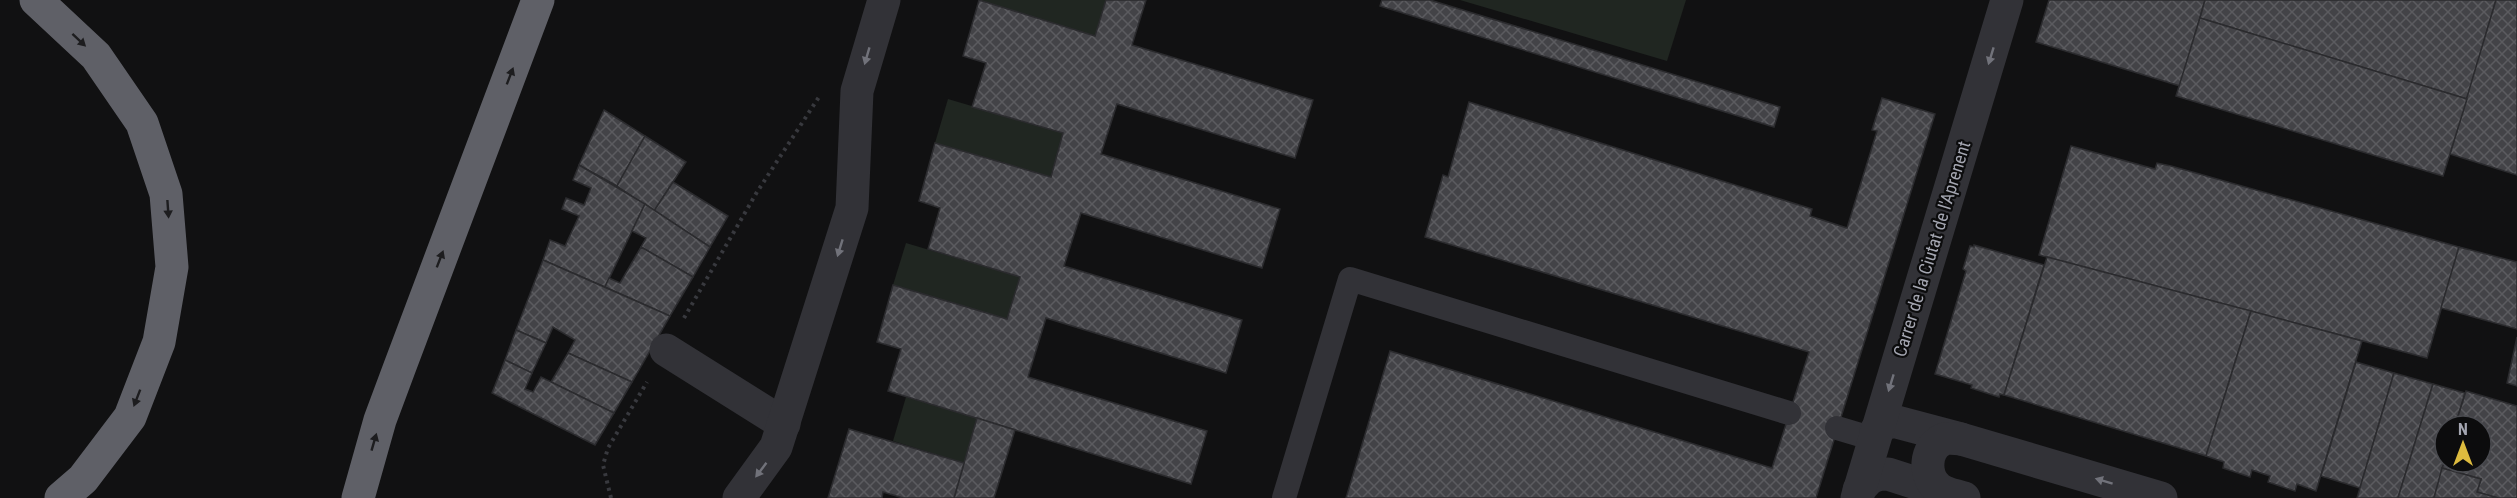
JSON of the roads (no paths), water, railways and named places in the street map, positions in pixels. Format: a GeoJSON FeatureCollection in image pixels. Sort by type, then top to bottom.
{"type":"FeatureCollection","features":[{"type":"Feature","properties":{"kind":"highway"},"geometry":{"type":"LineString","coordinates":[[36,0],[96,56],[142,123],[166,194],[172,267],[159,342],[130,417],[83,479],[61,498]]}},
{"type":"Feature","properties":{"kind":"highway"},"geometry":{"type":"LineString","coordinates":[[358,498],[380,420],[538,0]]}},
{"type":"Feature","properties":{"kind":"street"},"geometry":{"type":"LineString","coordinates":[[739,498],[771,456],[784,424],[852,208],[857,91],[884,0]]}},
{"type":"Feature","properties":{"kind":"street","name":"Carrer de la Ciutat de l'Aprenent"},"geometry":{"type":"LineString","coordinates":[[1858,494],[2007,0]]}},
{"type":"Feature","properties":{"kind":"street"},"geometry":{"type":"LineString","coordinates":[[666,350],[784,424]]}},
{"type":"Feature","properties":{"kind":"street"},"geometry":{"type":"LineString","coordinates":[[1888,474],[1879,465],[1874,438],[1884,424],[1893,421],[1961,438],[2161,498]]}},
{"type":"Feature","properties":{"kind":"street"},"geometry":{"type":"LineString","coordinates":[[1954,495],[1935,486],[1928,472],[1928,457],[1936,444],[1945,438],[1961,438]]}},
{"type":"Feature","properties":{"kind":"street"},"geometry":{"type":"LineString","coordinates":[[1858,494],[1868,478],[1878,474],[1888,474],[1954,495]]}},
{"type":"Feature","properties":{"kind":"lane"},"geometry":{"type":"LineString","coordinates":[[1284,498],[1350,279],[1789,413]]}},
{"type":"Feature","properties":{"kind":"lane"},"geometry":{"type":"LineString","coordinates":[[1837,428],[1874,438]]}}]}
